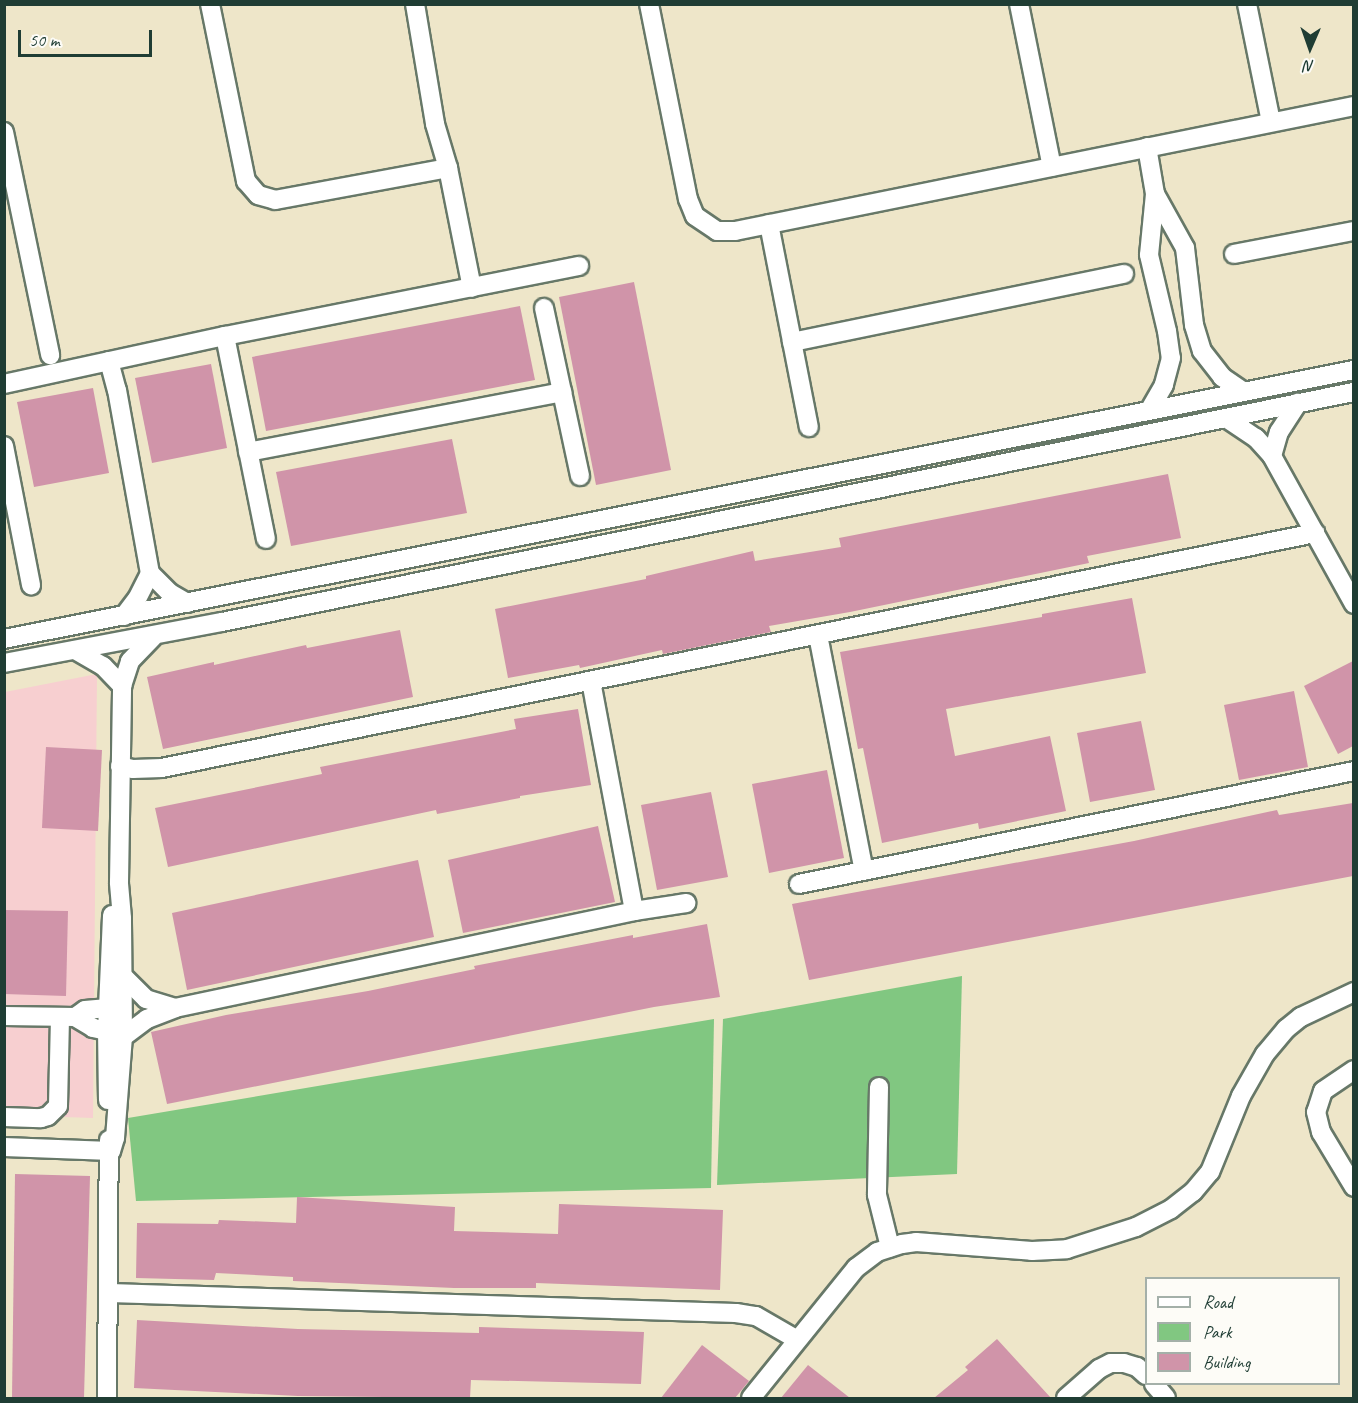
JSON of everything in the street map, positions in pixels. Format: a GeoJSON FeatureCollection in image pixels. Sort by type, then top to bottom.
{"type":"FeatureCollection","features":[{"type":"Feature","properties":{"kind":"street"},"geometry":{"type":"LineString","coordinates":[[210,4],[246,181],[258,195],[275,200],[448,168]]}},
{"type":"Feature","properties":{"kind":"street"},"geometry":{"type":"LineString","coordinates":[[415,4],[435,124],[448,168],[472,288]]}},
{"type":"Feature","properties":{"kind":"street"},"geometry":{"type":"LineString","coordinates":[[649,4],[690,208],[701,222],[717,231],[735,231],[1353,106]]}},
{"type":"Feature","properties":{"kind":"street"},"geometry":{"type":"LineString","coordinates":[[1019,4],[1052,167]]}},
{"type":"Feature","properties":{"kind":"street"},"geometry":{"type":"LineString","coordinates":[[1247,4],[1271,122]]}},
{"type":"Feature","properties":{"kind":"street"},"geometry":{"type":"LineString","coordinates":[[4,132],[50,355]]}},
{"type":"Feature","properties":{"kind":"street"},"geometry":{"type":"LineString","coordinates":[[1147,147],[1155,194],[1149,255],[1171,358],[1164,385],[1150,409]]}},
{"type":"Feature","properties":{"kind":"street"},"geometry":{"type":"LineString","coordinates":[[1155,194],[1181,238],[1188,263],[1194,325],[1202,351],[1221,376],[1241,390]]}},
{"type":"Feature","properties":{"kind":"street"},"geometry":{"type":"LineString","coordinates":[[769,224],[809,427]]}},
{"type":"Feature","properties":{"kind":"street"},"geometry":{"type":"LineString","coordinates":[[1234,254],[1353,231]]}},
{"type":"Feature","properties":{"kind":"street"},"geometry":{"type":"LineString","coordinates":[[4,384],[225,336],[579,266]]}},
{"type":"Feature","properties":{"kind":"street"},"geometry":{"type":"LineString","coordinates":[[792,342],[1124,274]]}},
{"type":"Feature","properties":{"kind":"street"},"geometry":{"type":"LineString","coordinates":[[1157,296],[1189,289]]}},
{"type":"Feature","properties":{"kind":"street"},"geometry":{"type":"LineString","coordinates":[[544,308],[580,476]]}},
{"type":"Feature","properties":{"kind":"street"},"geometry":{"type":"LineString","coordinates":[[225,336],[266,539]]}},
{"type":"Feature","properties":{"kind":"street"},"geometry":{"type":"LineString","coordinates":[[109,361],[117,390],[150,573],[170,593],[187,603]]}},
{"type":"Feature","properties":{"kind":"street"},"geometry":{"type":"LineString","coordinates":[[4,639],[1241,390],[1353,370]]}},
{"type":"Feature","properties":{"kind":"street"},"geometry":{"type":"LineString","coordinates":[[248,452],[562,392]]}},
{"type":"Feature","properties":{"kind":"street"},"geometry":{"type":"LineString","coordinates":[[4,663],[155,636],[1353,392]]}},
{"type":"Feature","properties":{"kind":"street"},"geometry":{"type":"LineString","coordinates":[[1272,456],[1279,432],[1298,403]]}},
{"type":"Feature","properties":{"kind":"street"},"geometry":{"type":"LineString","coordinates":[[1226,418],[1247,430],[1272,456],[1353,604]]}},
{"type":"Feature","properties":{"kind":"street"},"geometry":{"type":"LineString","coordinates":[[4,446],[9,501],[31,585]]}},
{"type":"Feature","properties":{"kind":"street"},"geometry":{"type":"LineString","coordinates":[[120,766],[133,769],[162,768],[1315,532]]}},
{"type":"Feature","properties":{"kind":"street"},"geometry":{"type":"LineString","coordinates":[[124,616],[137,599],[150,573]]}},
{"type":"Feature","properties":{"kind":"street"},"geometry":{"type":"LineString","coordinates":[[818,635],[864,871]]}},
{"type":"Feature","properties":{"kind":"street"},"geometry":{"type":"LineString","coordinates":[[107,1398],[111,1151],[117,1118],[115,1034],[124,977],[119,882],[122,686],[130,662],[155,636]]}},
{"type":"Feature","properties":{"kind":"street"},"geometry":{"type":"LineString","coordinates":[[75,650],[103,666],[122,686]]}},
{"type":"Feature","properties":{"kind":"street"},"geometry":{"type":"LineString","coordinates":[[591,681],[634,911]]}},
{"type":"Feature","properties":{"kind":"street"},"geometry":{"type":"LineString","coordinates":[[799,884],[1353,771]]}},
{"type":"Feature","properties":{"kind":"street"},"geometry":{"type":"LineString","coordinates":[[115,1034],[108,1008],[111,920],[119,882]]}},
{"type":"Feature","properties":{"kind":"street"},"geometry":{"type":"LineString","coordinates":[[4,1016],[67,1017],[115,1034],[175,1008],[634,911],[686,903]]}},
{"type":"Feature","properties":{"kind":"street"},"geometry":{"type":"LineString","coordinates":[[124,977],[146,999],[175,1008]]}},
{"type":"Feature","properties":{"kind":"street"},"geometry":{"type":"LineString","coordinates":[[751,1398],[796,1339],[856,1268],[890,1247],[916,1242],[1032,1251],[1067,1249],[1110,1237],[1171,1209],[1192,1192],[1210,1172],[1241,1096],[1264,1054],[1286,1029],[1301,1017],[1353,992]]}},
{"type":"Feature","properties":{"kind":"street"},"geometry":{"type":"LineString","coordinates":[[67,1017],[85,1010],[108,1008]]}},
{"type":"Feature","properties":{"kind":"street"},"geometry":{"type":"LineString","coordinates":[[4,1117],[41,1118],[48,1116],[58,1106],[67,1017]]}},
{"type":"Feature","properties":{"kind":"street"},"geometry":{"type":"LineString","coordinates":[[1353,1070],[1323,1091],[1316,1112],[1321,1132],[1353,1187]]}},
{"type":"Feature","properties":{"kind":"street"},"geometry":{"type":"LineString","coordinates":[[879,1087],[877,1195],[890,1247]]}},
{"type":"Feature","properties":{"kind":"street"},"geometry":{"type":"LineString","coordinates":[[4,1147],[111,1151]]}},
{"type":"Feature","properties":{"kind":"street"},"geometry":{"type":"LineString","coordinates":[[110,1293],[736,1313],[756,1316],[796,1339]]}},
{"type":"Feature","properties":{"kind":"street"},"geometry":{"type":"LineString","coordinates":[[1066,1398],[1099,1369],[1111,1363],[1131,1365],[1145,1373]]}},
{"type":"Feature","properties":{"kind":"street"},"geometry":{"type":"LineString","coordinates":[[1156,1385],[1166,1398]]}},
{"type":"Feature","properties":{"kind":"shaded area"},"geometry":{"type":"Polygon","coordinates":[[[97,674],[93,1118],[5,1115],[5,692],[97,674]]]}},
{"type":"Feature","properties":{"kind":"green space"},"geometry":{"type":"Polygon","coordinates":[[[962,976],[957,1174],[717,1185],[723,1019],[962,976]]]}},
{"type":"Feature","properties":{"kind":"green space"},"geometry":{"type":"Polygon","coordinates":[[[714,1019],[711,1188],[136,1201],[128,1118],[714,1019]]]}},
{"type":"Feature","properties":{"kind":"building"},"geometry":{"type":"Polygon","coordinates":[[[634,282],[671,470],[596,485],[559,297],[634,282]]]}},
{"type":"Feature","properties":{"kind":"building"},"geometry":{"type":"Polygon","coordinates":[[[520,306],[535,380],[266,431],[252,357],[520,306]]]}},
{"type":"Feature","properties":{"kind":"building"},"geometry":{"type":"Polygon","coordinates":[[[211,364],[227,448],[152,463],[135,378],[211,364]]]}},
{"type":"Feature","properties":{"kind":"building"},"geometry":{"type":"Polygon","coordinates":[[[93,388],[109,473],[34,487],[17,402],[93,388]]]}},
{"type":"Feature","properties":{"kind":"building"},"geometry":{"type":"Polygon","coordinates":[[[452,439],[467,513],[291,546],[276,472],[452,439]]]}},
{"type":"Feature","properties":{"kind":"building"},"geometry":{"type":"Polygon","coordinates":[[[1168,474],[1181,538],[1087,556],[1089,563],[850,612],[769,626],[771,632],[663,654],[662,650],[580,668],[579,665],[508,678],[495,609],[646,579],[646,576],[753,551],[755,561],[841,547],[839,538],[1168,474]]]}},
{"type":"Feature","properties":{"kind":"building"},"geometry":{"type":"Polygon","coordinates":[[[1132,598],[1146,673],[946,709],[955,756],[1050,736],[1066,811],[979,829],[978,823],[882,843],[863,748],[858,749],[840,652],[1042,617],[1042,614],[1132,598]]]}},
{"type":"Feature","properties":{"kind":"building"},"geometry":{"type":"Polygon","coordinates":[[[400,630],[413,697],[163,749],[147,677],[214,662],[214,665],[306,645],[307,648],[400,630]]]}},
{"type":"Feature","properties":{"kind":"building"},"geometry":{"type":"Polygon","coordinates":[[[1353,661],[1353,746],[1338,754],[1304,686],[1353,661]]]}},
{"type":"Feature","properties":{"kind":"building"},"geometry":{"type":"Polygon","coordinates":[[[1294,691],[1308,767],[1239,780],[1224,705],[1294,691]]]}},
{"type":"Feature","properties":{"kind":"building"},"geometry":{"type":"Polygon","coordinates":[[[578,709],[591,785],[520,796],[520,798],[437,814],[436,810],[168,867],[155,808],[322,774],[320,767],[516,729],[514,719],[578,709]]]}},
{"type":"Feature","properties":{"kind":"building"},"geometry":{"type":"Polygon","coordinates":[[[1141,721],[1155,790],[1090,802],[1077,733],[1141,721]]]}},
{"type":"Feature","properties":{"kind":"building"},"geometry":{"type":"Polygon","coordinates":[[[46,747],[102,750],[98,831],[42,828],[46,747]]]}},
{"type":"Feature","properties":{"kind":"building"},"geometry":{"type":"Polygon","coordinates":[[[827,770],[844,858],[769,873],[752,784],[827,770]]]}},
{"type":"Feature","properties":{"kind":"building"},"geometry":{"type":"Polygon","coordinates":[[[711,792],[728,877],[657,890],[641,805],[711,792]]]}},
{"type":"Feature","properties":{"kind":"building"},"geometry":{"type":"Polygon","coordinates":[[[1353,803],[1353,876],[809,980],[792,904],[1134,841],[1277,810],[1279,815],[1353,803]]]}},
{"type":"Feature","properties":{"kind":"building"},"geometry":{"type":"Polygon","coordinates":[[[598,826],[615,902],[463,933],[448,860],[598,826]]]}},
{"type":"Feature","properties":{"kind":"building"},"geometry":{"type":"Polygon","coordinates":[[[418,860],[434,937],[187,990],[172,913],[418,860]]]}},
{"type":"Feature","properties":{"kind":"building"},"geometry":{"type":"Polygon","coordinates":[[[4,910],[68,911],[66,996],[4,994],[4,910]]]}},
{"type":"Feature","properties":{"kind":"building"},"geometry":{"type":"Polygon","coordinates":[[[707,924],[720,997],[654,1007],[167,1104],[151,1032],[226,1015],[368,991],[475,969],[474,966],[633,935],[633,938],[707,924]]]}},
{"type":"Feature","properties":{"kind":"building"},"geometry":{"type":"Polygon","coordinates":[[[15,1174],[90,1176],[84,1398],[12,1398],[15,1174]]]}},
{"type":"Feature","properties":{"kind":"building"},"geometry":{"type":"Polygon","coordinates":[[[297,1197],[455,1207],[454,1231],[558,1234],[559,1204],[723,1210],[720,1290],[536,1283],[536,1288],[454,1288],[293,1281],[293,1277],[216,1273],[214,1280],[136,1278],[137,1223],[218,1224],[219,1220],[296,1223],[297,1197]]]}},
{"type":"Feature","properties":{"kind":"building"},"geometry":{"type":"Polygon","coordinates":[[[137,1320],[298,1329],[479,1333],[479,1327],[644,1332],[641,1384],[471,1380],[470,1398],[298,1396],[134,1388],[137,1320]]]}},
{"type":"Feature","properties":{"kind":"building"},"geometry":{"type":"Polygon","coordinates":[[[997,1339],[1051,1398],[934,1398],[968,1370],[965,1367],[997,1339]]]}},
{"type":"Feature","properties":{"kind":"building"},"geometry":{"type":"Polygon","coordinates":[[[702,1345],[749,1381],[735,1398],[661,1398],[702,1345]]]}},
{"type":"Feature","properties":{"kind":"building"},"geometry":{"type":"Polygon","coordinates":[[[808,1365],[850,1398],[781,1398],[808,1365]]]}}]}
